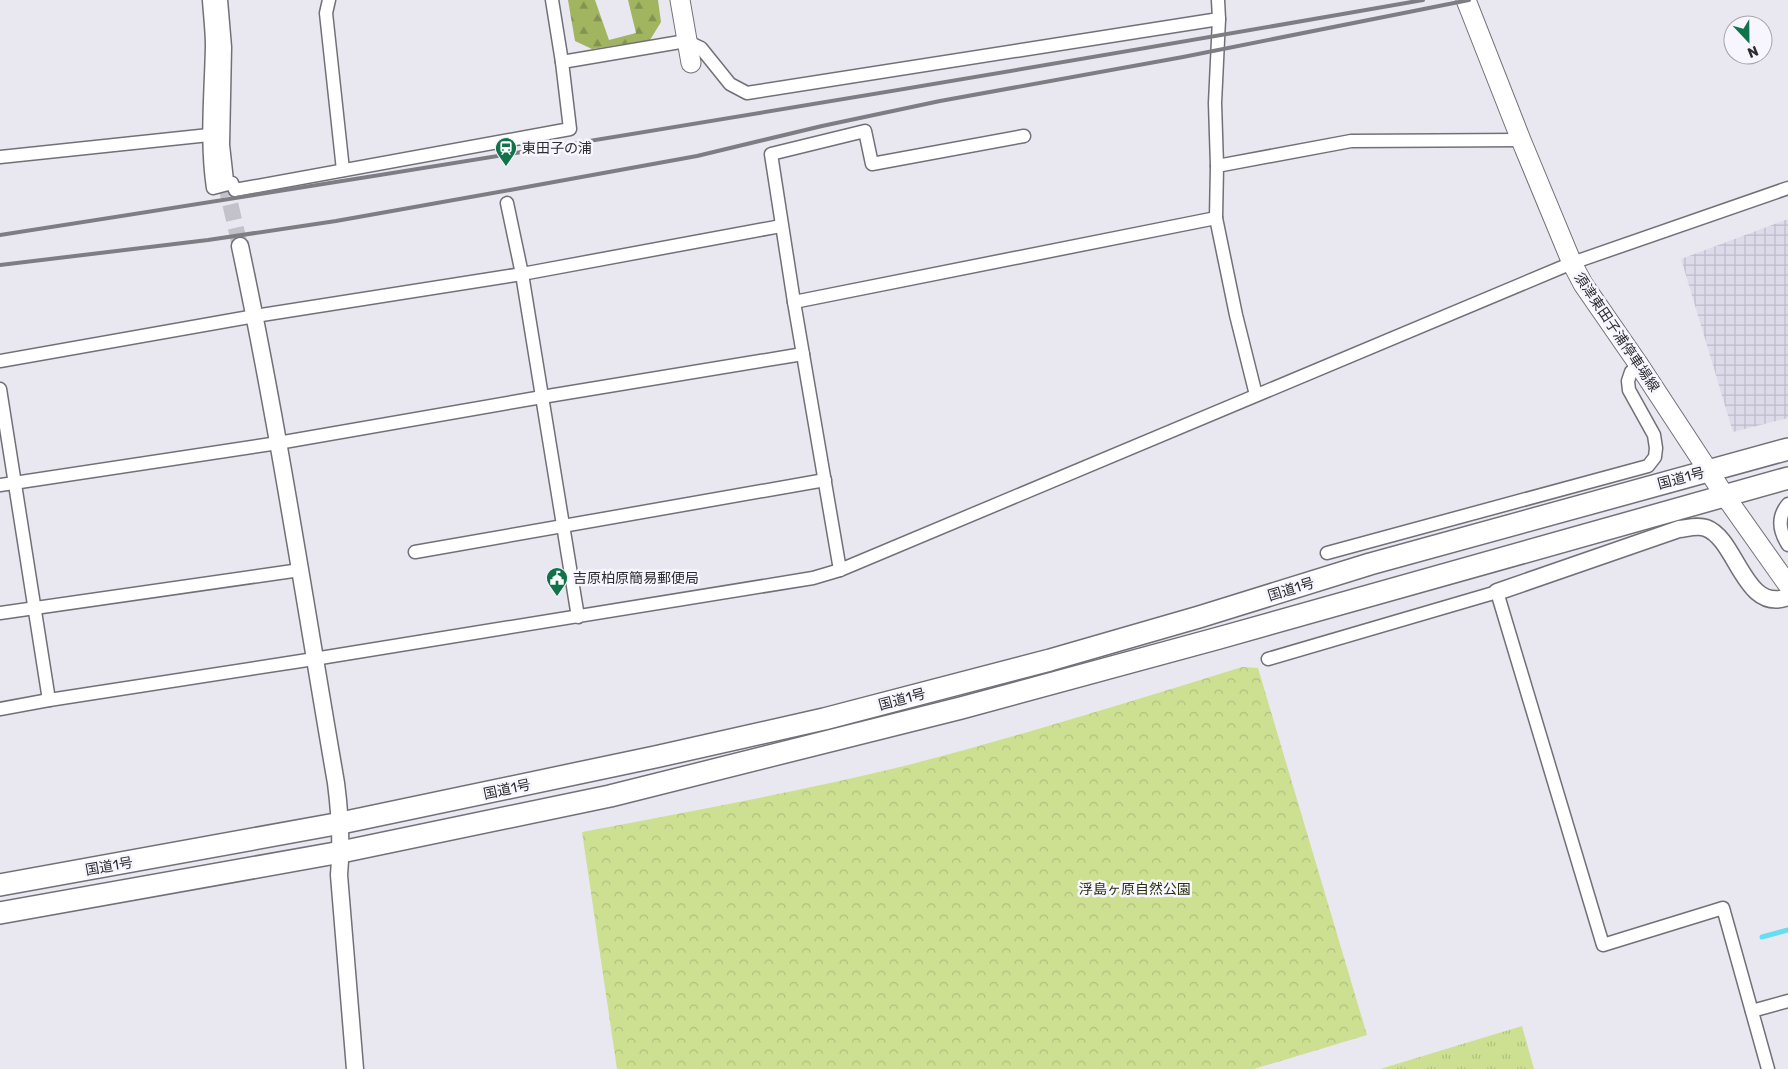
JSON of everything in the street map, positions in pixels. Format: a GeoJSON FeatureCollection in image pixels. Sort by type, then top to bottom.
{"type":"FeatureCollection","features":[{"type":"Feature","properties":{"kind":"highway","name":"国道1号"},"geometry":{"type":"LineString","coordinates":[[0,886],[341,824],[824,719],[1059,657],[1199,617],[1370,564],[1788,449]]}},
{"type":"Feature","properties":{"kind":"highway","name":"国道1号"},"geometry":{"type":"LineString","coordinates":[[0,913],[341,852],[610,796],[961,708],[1219,638],[1788,478]]}},
{"type":"Feature","properties":{"kind":"main road"},"geometry":{"type":"LineString","coordinates":[[680,0],[691,63]]}},
{"type":"Feature","properties":{"kind":"main road","name":"須津東田子浦停車場線"},"geometry":{"type":"LineString","coordinates":[[1466,0],[1521,140],[1572,263],[1583,284],[1710,470],[1725,496],[1788,585]]}},
{"type":"Feature","properties":{"kind":"street"},"geometry":{"type":"LineString","coordinates":[[209,0],[212,45],[209,135],[210,169],[213,188],[232,183],[235,190],[570,129],[552,0]]}},
{"type":"Feature","properties":{"kind":"street"},"geometry":{"type":"LineString","coordinates":[[219,0],[223,47],[221,145],[225,181]]}},
{"type":"Feature","properties":{"kind":"street"},"geometry":{"type":"LineString","coordinates":[[328,0],[326,13],[343,170]]}},
{"type":"Feature","properties":{"kind":"street"},"geometry":{"type":"LineString","coordinates":[[1218,0],[1219,19],[1215,103],[1216,218],[1236,315],[1256,395]]}},
{"type":"Feature","properties":{"kind":"street"},"geometry":{"type":"LineString","coordinates":[[562,62],[686,41],[701,48],[730,84],[747,92],[1219,19]]}},
{"type":"Feature","properties":{"kind":"street"},"geometry":{"type":"LineString","coordinates":[[840,570],[781,226],[771,154],[865,131],[872,164],[1024,136]]}},
{"type":"Feature","properties":{"kind":"street"},"geometry":{"type":"LineString","coordinates":[[0,157],[209,135]]}},
{"type":"Feature","properties":{"kind":"street"},"geometry":{"type":"LineString","coordinates":[[1217,166],[1351,141],[1521,140]]}},
{"type":"Feature","properties":{"kind":"street"},"geometry":{"type":"LineString","coordinates":[[0,709],[578,617],[812,578],[840,570],[1572,263],[1788,188]]}},
{"type":"Feature","properties":{"kind":"street"},"geometry":{"type":"LineString","coordinates":[[507,203],[522,274],[578,617]]}},
{"type":"Feature","properties":{"kind":"street"},"geometry":{"type":"LineString","coordinates":[[794,302],[1216,218]]}},
{"type":"Feature","properties":{"kind":"street"},"geometry":{"type":"LineString","coordinates":[[0,361],[255,316],[522,274],[781,226]]}},
{"type":"Feature","properties":{"kind":"street"},"geometry":{"type":"LineString","coordinates":[[240,246],[278,443],[336,783],[341,824],[339,875],[355,1069]]}},
{"type":"Feature","properties":{"kind":"street"},"geometry":{"type":"LineString","coordinates":[[0,485],[278,443],[542,396],[803,354]]}},
{"type":"Feature","properties":{"kind":"street"},"geometry":{"type":"LineString","coordinates":[[1326,553],[1648,466],[1655,457],[1654,434],[1629,390],[1628,381],[1631,372],[1639,365]]}},
{"type":"Feature","properties":{"kind":"street"},"geometry":{"type":"LineString","coordinates":[[0,389],[48,700]]}},
{"type":"Feature","properties":{"kind":"street"},"geometry":{"type":"LineString","coordinates":[[415,552],[825,480]]}},
{"type":"Feature","properties":{"kind":"street"},"geometry":{"type":"LineString","coordinates":[[1788,504],[1780,515],[1780,526],[1788,545]]}},
{"type":"Feature","properties":{"kind":"street"},"geometry":{"type":"LineString","coordinates":[[1268,659],[1497,592],[1679,530],[1695,527],[1705,528],[1716,533],[1752,588],[1762,596],[1768,600],[1780,600],[1788,597]]}},
{"type":"Feature","properties":{"kind":"street"},"geometry":{"type":"LineString","coordinates":[[0,614],[300,570]]}},
{"type":"Feature","properties":{"kind":"street"},"geometry":{"type":"LineString","coordinates":[[1497,592],[1603,945],[1723,908],[1768,1069]]}},
{"type":"Feature","properties":{"kind":"street"},"geometry":{"type":"LineString","coordinates":[[1752,1011],[1788,1001]]}},
{"type":"Feature","properties":{"kind":"shaded area"},"geometry":{"type":"Polygon","coordinates":[[[1788,219],[1788,418],[1733,432],[1681,259],[1788,219]]]}},
{"type":"Feature","properties":{"kind":"green space"},"geometry":{"type":"Polygon","coordinates":[[[568,0],[595,0],[609,40],[636,33],[628,0],[658,0],[661,22],[650,40],[592,49],[575,41],[568,0]]]}},
{"type":"Feature","properties":{"kind":"green space","name":"浮島ヶ原自然公園"},"geometry":{"type":"Polygon","coordinates":[[[1242,667],[1258,668],[1367,1035],[1254,1069],[617,1069],[582,832],[789,792],[912,764],[1036,730],[1242,667]]]}},
{"type":"Feature","properties":{"kind":"green space"},"geometry":{"type":"Polygon","coordinates":[[[1522,1026],[1534,1069],[1380,1069],[1522,1026]]]}},
{"type":"Feature","properties":{"kind":"waterway"},"geometry":{"type":"LineString","coordinates":[[1762,937],[1788,930]]}},
{"type":"Feature","properties":{"kind":"tunnel"},"geometry":{"type":"LineString","coordinates":[[225,181],[240,246]]}},
{"type":"Feature","properties":{"kind":"railway"},"geometry":{"type":"LineString","coordinates":[[0,235],[712,121],[1423,0]]}},
{"type":"Feature","properties":{"kind":"railway"},"geometry":{"type":"LineString","coordinates":[[0,265],[208,240],[336,221],[510,190],[697,156],[822,126],[940,101],[1183,57],[1469,0]]}},
{"type":"Feature","properties":{"kind":"place","name":"東田子の浦"},"geometry":{"type":"Point","coordinates":[506,167]}},
{"type":"Feature","properties":{"kind":"place","name":"吉原柏原簡易郵便局"},"geometry":{"type":"Point","coordinates":[557,597]}}]}
